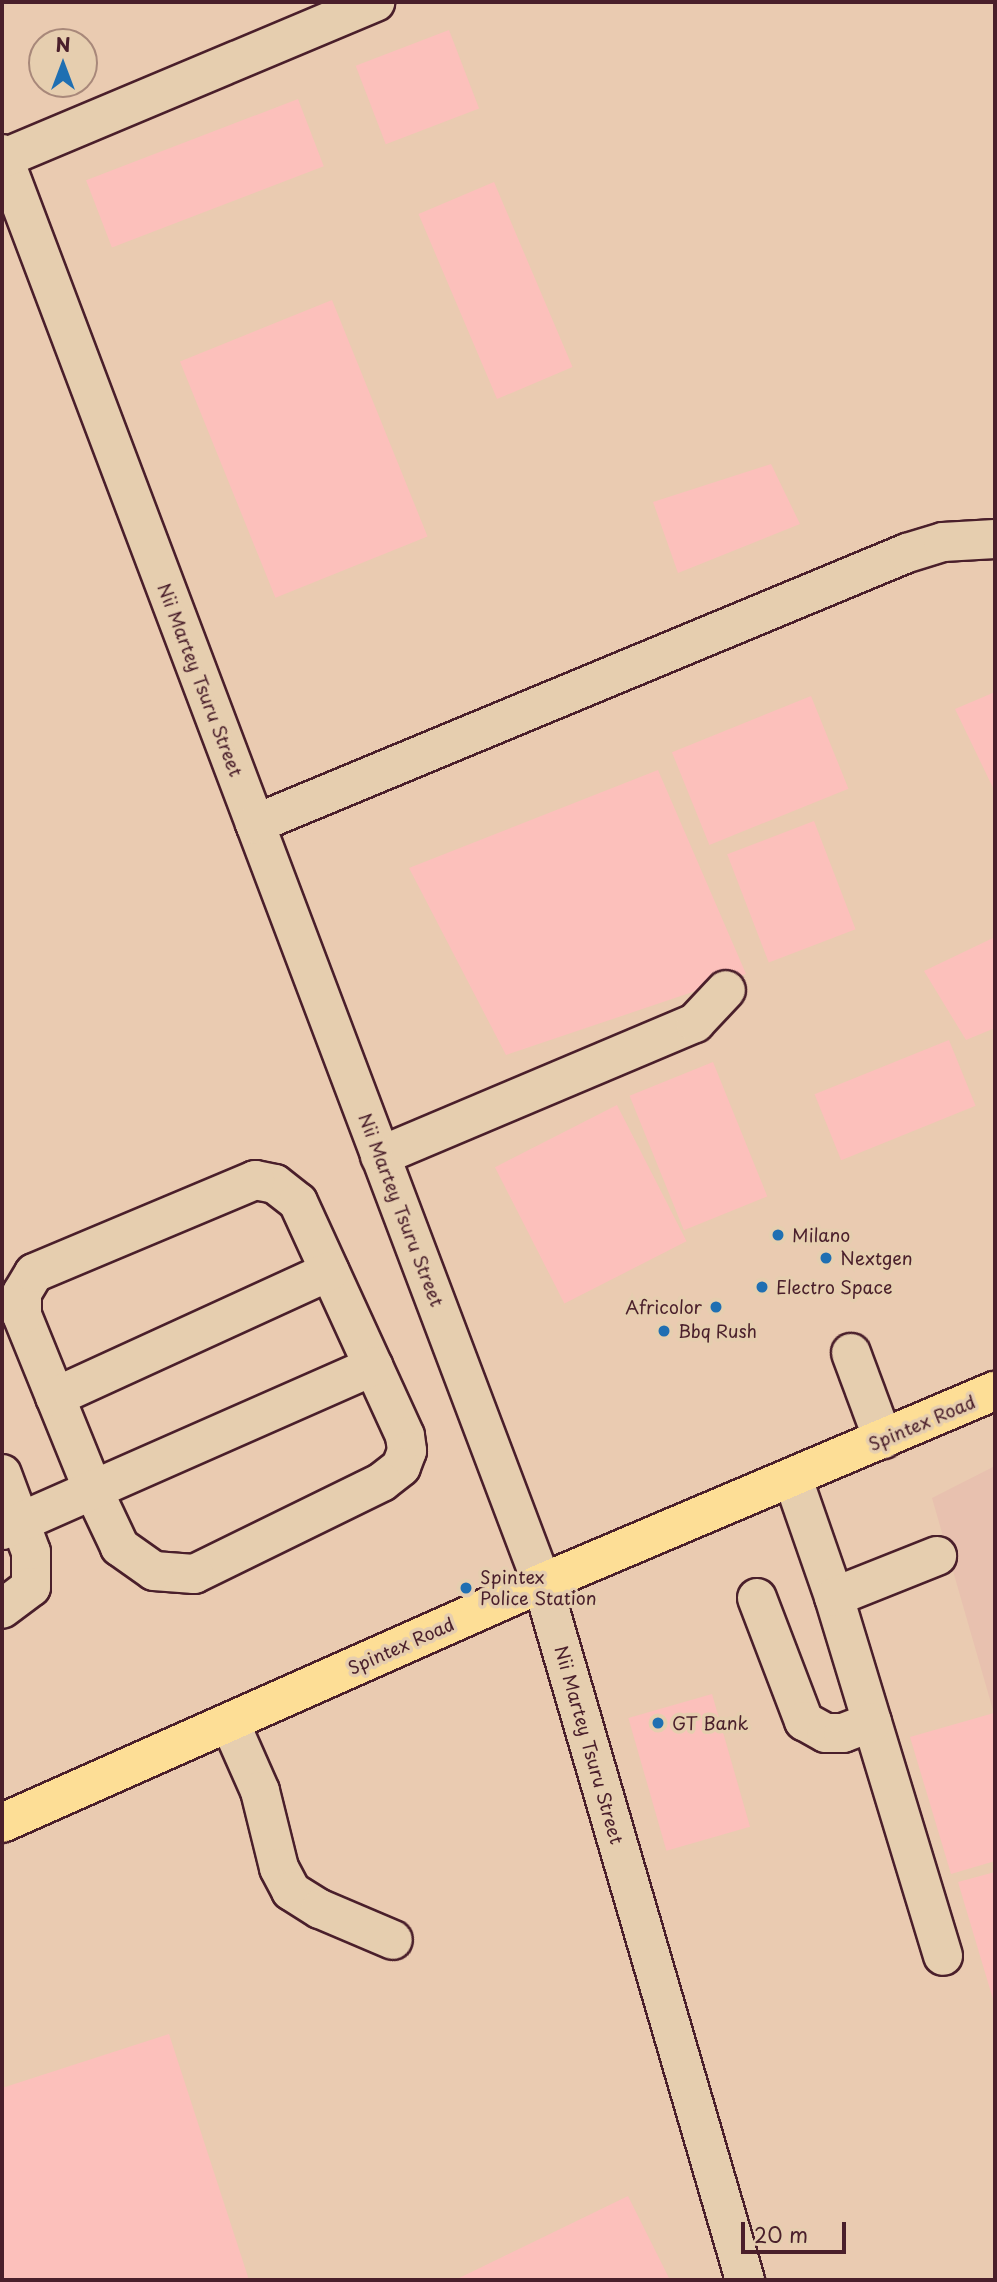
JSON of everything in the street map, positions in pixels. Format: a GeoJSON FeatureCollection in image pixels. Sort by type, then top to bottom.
{"type":"FeatureCollection","features":[{"type":"Feature","properties":{"kind":"main road","name":"Spintex Road"},"geometry":{"type":"LineString","coordinates":[[2,1823],[542,1583],[793,1479],[995,1391]]}},
{"type":"Feature","properties":{"kind":"street"},"geometry":{"type":"LineString","coordinates":[[2,157],[375,2]]}},
{"type":"Feature","properties":{"kind":"street","name":"Nii Martey Tsuru Street"},"geometry":{"type":"LineString","coordinates":[[2,157],[542,1583],[745,2280]]}},
{"type":"Feature","properties":{"kind":"street"},"geometry":{"type":"LineString","coordinates":[[255,824],[907,553],[943,542],[995,539]]}},
{"type":"Feature","properties":{"kind":"street"},"geometry":{"type":"LineString","coordinates":[[380,1156],[695,1023],[726,990]]}},
{"type":"Feature","properties":{"kind":"street"},"geometry":{"type":"LineString","coordinates":[[255,1180],[275,1184],[298,1202],[373,1366],[405,1436],[407,1451],[401,1467],[382,1482],[194,1574],[154,1571],[120,1547],[93,1490],[22,1315],[22,1293],[34,1273],[255,1180]]}},
{"type":"Feature","properties":{"kind":"street"},"geometry":{"type":"LineString","coordinates":[[55,1397],[330,1271]]}},
{"type":"Feature","properties":{"kind":"street"},"geometry":{"type":"LineString","coordinates":[[851,1353],[883,1439]]}},
{"type":"Feature","properties":{"kind":"street"},"geometry":{"type":"LineString","coordinates":[[11,1526],[373,1366]]}},
{"type":"Feature","properties":{"kind":"street"},"geometry":{"type":"LineString","coordinates":[[2,1474],[11,1526],[31,1552],[31,1587],[2,1609]]}},
{"type":"Feature","properties":{"kind":"street"},"geometry":{"type":"LineString","coordinates":[[793,1479],[834,1597],[943,1956]]}},
{"type":"Feature","properties":{"kind":"street"},"geometry":{"type":"LineString","coordinates":[[834,1597],[936,1556]]}},
{"type":"Feature","properties":{"kind":"street"},"geometry":{"type":"LineString","coordinates":[[757,1598],[804,1721],[826,1733],[843,1733],[872,1722]]}},
{"type":"Feature","properties":{"kind":"street"},"geometry":{"type":"LineString","coordinates":[[230,1723],[260,1791],[279,1868],[291,1891],[320,1909],[393,1940]]}},
{"type":"Feature","properties":{"kind":"shaded area"},"geometry":{"type":"Polygon","coordinates":[[[995,1466],[995,1717],[932,1498],[995,1466]]]}},
{"type":"Feature","properties":{"kind":"building"},"geometry":{"type":"Polygon","coordinates":[[[449,30],[479,108],[386,144],[356,66],[449,30]]]}},
{"type":"Feature","properties":{"kind":"building"},"geometry":{"type":"Polygon","coordinates":[[[298,99],[324,166],[112,248],[86,180],[298,99]]]}},
{"type":"Feature","properties":{"kind":"building"},"geometry":{"type":"Polygon","coordinates":[[[494,182],[573,367],[497,399],[419,214],[494,182]]]}},
{"type":"Feature","properties":{"kind":"building"},"geometry":{"type":"Polygon","coordinates":[[[332,300],[428,536],[275,598],[180,361],[332,300]]]}},
{"type":"Feature","properties":{"kind":"building"},"geometry":{"type":"Polygon","coordinates":[[[771,464],[800,524],[678,573],[653,502],[771,464]]]}},
{"type":"Feature","properties":{"kind":"building"},"geometry":{"type":"Polygon","coordinates":[[[995,692],[995,792],[955,709],[995,692]]]}},
{"type":"Feature","properties":{"kind":"building"},"geometry":{"type":"Polygon","coordinates":[[[811,696],[848,789],[709,845],[672,752],[811,696]]]}},
{"type":"Feature","properties":{"kind":"building"},"geometry":{"type":"Polygon","coordinates":[[[658,770],[746,974],[506,1055],[409,868],[658,770]]]}},
{"type":"Feature","properties":{"kind":"building"},"geometry":{"type":"Polygon","coordinates":[[[814,821],[856,929],[769,963],[727,854],[814,821]]]}},
{"type":"Feature","properties":{"kind":"building"},"geometry":{"type":"Polygon","coordinates":[[[995,937],[995,1028],[966,1040],[924,971],[995,937]]]}},
{"type":"Feature","properties":{"kind":"building"},"geometry":{"type":"Polygon","coordinates":[[[949,1040],[976,1106],[841,1160],[815,1094],[949,1040]]]}},
{"type":"Feature","properties":{"kind":"building"},"geometry":{"type":"Polygon","coordinates":[[[713,1062],[767,1196],[684,1230],[630,1096],[713,1062]]]}},
{"type":"Feature","properties":{"kind":"building"},"geometry":{"type":"Polygon","coordinates":[[[617,1105],[686,1241],[564,1304],[495,1167],[617,1105]]]}},
{"type":"Feature","properties":{"kind":"building"},"geometry":{"type":"Polygon","coordinates":[[[712,1694],[750,1827],[666,1851],[628,1718],[712,1694]]]}},
{"type":"Feature","properties":{"kind":"building"},"geometry":{"type":"Polygon","coordinates":[[[994,1713],[995,1861],[951,1874],[910,1737],[994,1713]]]}},
{"type":"Feature","properties":{"kind":"building"},"geometry":{"type":"Polygon","coordinates":[[[995,1872],[995,2006],[958,1882],[995,1872]]]}},
{"type":"Feature","properties":{"kind":"building"},"geometry":{"type":"Polygon","coordinates":[[[169,2034],[249,2280],[2,2280],[2,2088],[169,2034]]]}},
{"type":"Feature","properties":{"kind":"building"},"geometry":{"type":"Polygon","coordinates":[[[628,2196],[670,2280],[455,2280],[628,2196]]]}},
{"type":"Feature","properties":{"kind":"place","name":"Milano"},"geometry":{"type":"Point","coordinates":[778,1235]}},
{"type":"Feature","properties":{"kind":"place","name":"Nextgen"},"geometry":{"type":"Point","coordinates":[826,1258]}},
{"type":"Feature","properties":{"kind":"place","name":"Electro Space"},"geometry":{"type":"Point","coordinates":[762,1287]}},
{"type":"Feature","properties":{"kind":"place","name":"Africolor"},"geometry":{"type":"Point","coordinates":[716,1307]}},
{"type":"Feature","properties":{"kind":"place","name":"Bbq Rush"},"geometry":{"type":"Point","coordinates":[664,1331]}},
{"type":"Feature","properties":{"kind":"place","name":"Spintex Police Station"},"geometry":{"type":"Point","coordinates":[466,1588]}},
{"type":"Feature","properties":{"kind":"place","name":"GT Bank"},"geometry":{"type":"Point","coordinates":[658,1723]}}]}
